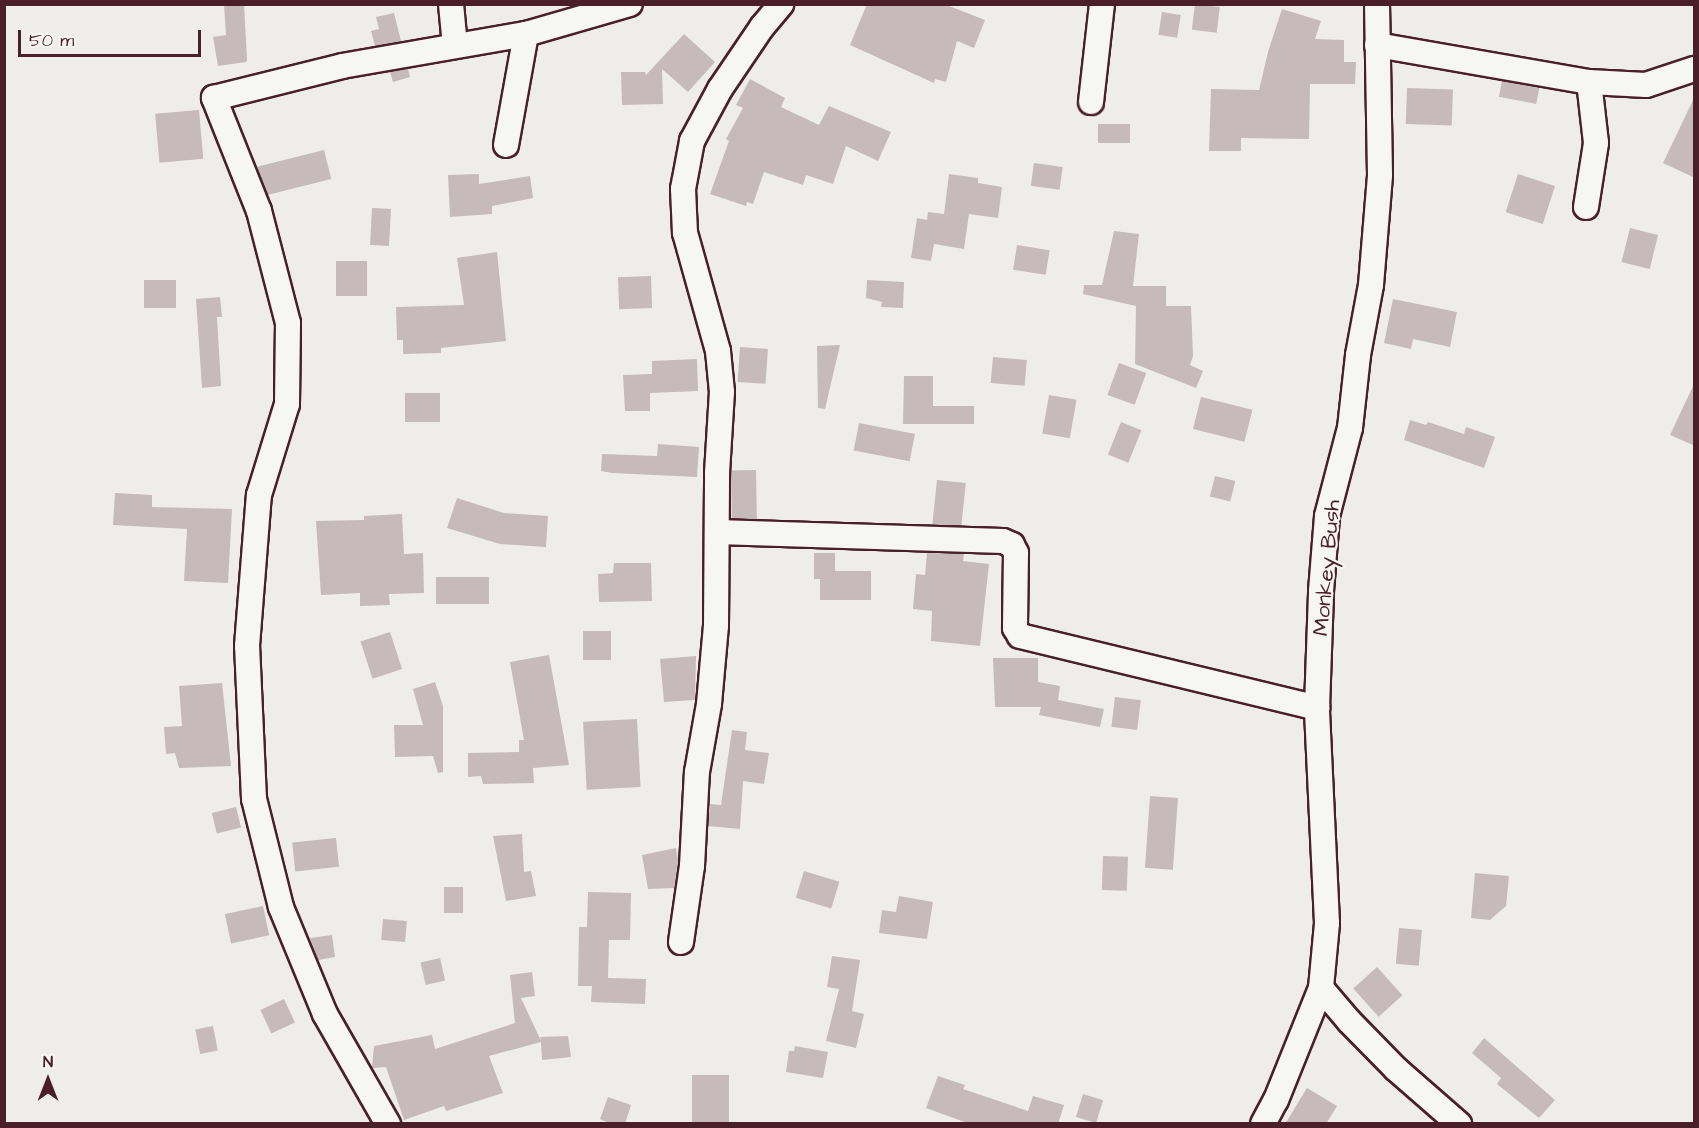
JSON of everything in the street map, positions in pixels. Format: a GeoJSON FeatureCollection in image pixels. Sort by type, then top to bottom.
{"type":"FeatureCollection","features":[{"type":"Feature","properties":{"kind":"street"},"geometry":{"type":"LineString","coordinates":[[451,4],[455,46]]}},
{"type":"Feature","properties":{"kind":"street"},"geometry":{"type":"LineString","coordinates":[[388,1124],[325,1014],[280,907],[254,799],[247,646],[259,495],[287,404],[288,323],[259,211],[214,98],[342,66],[526,33],[630,4]]}},
{"type":"Feature","properties":{"kind":"street"},"geometry":{"type":"LineString","coordinates":[[681,942],[692,866],[696,772],[709,704],[716,626],[722,392],[718,351],[685,233],[683,189],[692,141],[720,89],[762,27],[782,4]]}},
{"type":"Feature","properties":{"kind":"street"},"geometry":{"type":"LineString","coordinates":[[1091,102],[1102,4]]}},
{"type":"Feature","properties":{"kind":"street","name":"Monkey Bush"},"geometry":{"type":"LineString","coordinates":[[1263,1124],[1293,1059],[1321,988],[1327,923],[1317,708],[1320,591],[1327,516],[1350,428],[1358,355],[1371,285],[1380,176],[1377,4]]}},
{"type":"Feature","properties":{"kind":"street"},"geometry":{"type":"LineString","coordinates":[[506,145],[526,33]]}},
{"type":"Feature","properties":{"kind":"street"},"geometry":{"type":"LineString","coordinates":[[1377,45],[1589,82],[1646,85],[1695,69]]}},
{"type":"Feature","properties":{"kind":"street"},"geometry":{"type":"LineString","coordinates":[[1586,207],[1596,143],[1589,82]]}},
{"type":"Feature","properties":{"kind":"street"},"geometry":{"type":"LineString","coordinates":[[717,532],[1003,541],[1012,545],[1016,553],[1015,628],[1020,636],[1317,708]]}},
{"type":"Feature","properties":{"kind":"street"},"geometry":{"type":"LineString","coordinates":[[1321,988],[1349,1021],[1396,1069],[1459,1124]]}},
{"type":"Feature","properties":{"kind":"building"},"geometry":{"type":"Polygon","coordinates":[[[224,4],[244,4],[247,60],[218,66],[213,37],[226,35],[224,4]]]}},
{"type":"Feature","properties":{"kind":"building"},"geometry":{"type":"Polygon","coordinates":[[[867,4],[944,4],[985,20],[974,48],[957,41],[946,82],[935,79],[934,83],[850,45],[867,4]]]}},
{"type":"Feature","properties":{"kind":"building"},"geometry":{"type":"Polygon","coordinates":[[[1195,4],[1220,7],[1217,33],[1192,30],[1195,4]]]}},
{"type":"Feature","properties":{"kind":"building"},"geometry":{"type":"Polygon","coordinates":[[[1282,9],[1321,21],[1315,39],[1344,40],[1344,62],[1356,62],[1355,84],[1310,84],[1309,139],[1241,138],[1241,151],[1209,151],[1211,89],[1259,90],[1282,9]]]}},
{"type":"Feature","properties":{"kind":"building"},"geometry":{"type":"Polygon","coordinates":[[[1162,12],[1181,15],[1177,38],[1158,35],[1162,12]]]}},
{"type":"Feature","properties":{"kind":"building"},"geometry":{"type":"Polygon","coordinates":[[[394,13],[401,41],[375,46],[371,31],[379,29],[376,17],[394,13]]]}},
{"type":"Feature","properties":{"kind":"building"},"geometry":{"type":"Polygon","coordinates":[[[684,34],[715,62],[688,92],[662,69],[663,104],[622,105],[621,72],[645,72],[646,75],[684,34]]]}},
{"type":"Feature","properties":{"kind":"building"},"geometry":{"type":"Polygon","coordinates":[[[408,69],[410,77],[393,82],[390,72],[408,69]]]}},
{"type":"Feature","properties":{"kind":"building"},"geometry":{"type":"Polygon","coordinates":[[[750,79],[785,98],[781,107],[819,125],[829,106],[891,132],[878,161],[846,146],[833,184],[806,175],[803,185],[764,172],[753,204],[747,202],[746,206],[710,194],[729,141],[726,139],[743,108],[736,105],[750,79]]]}},
{"type":"Feature","properties":{"kind":"building"},"geometry":{"type":"Polygon","coordinates":[[[1502,81],[1539,88],[1536,104],[1499,97],[1502,81]]]}},
{"type":"Feature","properties":{"kind":"building"},"geometry":{"type":"Polygon","coordinates":[[[1407,88],[1453,90],[1452,126],[1406,124],[1407,88]]]}},
{"type":"Feature","properties":{"kind":"building"},"geometry":{"type":"Polygon","coordinates":[[[1695,96],[1695,178],[1663,163],[1695,96]]]}},
{"type":"Feature","properties":{"kind":"building"},"geometry":{"type":"Polygon","coordinates":[[[199,110],[203,159],[159,163],[155,114],[199,110]]]}},
{"type":"Feature","properties":{"kind":"building"},"geometry":{"type":"Polygon","coordinates":[[[1098,124],[1130,124],[1130,143],[1098,143],[1098,124]]]}},
{"type":"Feature","properties":{"kind":"building"},"geometry":{"type":"Polygon","coordinates":[[[324,150],[331,179],[264,196],[257,167],[324,150]]]}},
{"type":"Feature","properties":{"kind":"building"},"geometry":{"type":"Polygon","coordinates":[[[1034,163],[1063,167],[1060,190],[1031,186],[1034,163]]]}},
{"type":"Feature","properties":{"kind":"building"},"geometry":{"type":"Polygon","coordinates":[[[479,174],[479,184],[530,176],[533,198],[492,206],[492,214],[450,217],[448,175],[479,174]]]}},
{"type":"Feature","properties":{"kind":"building"},"geometry":{"type":"Polygon","coordinates":[[[949,174],[978,178],[978,183],[1002,187],[998,218],[969,214],[964,249],[934,244],[931,261],[911,258],[917,218],[927,220],[928,212],[944,214],[949,174]]]}},
{"type":"Feature","properties":{"kind":"building"},"geometry":{"type":"Polygon","coordinates":[[[1518,174],[1555,186],[1543,224],[1506,212],[1518,174]]]}},
{"type":"Feature","properties":{"kind":"building"},"geometry":{"type":"Polygon","coordinates":[[[372,208],[391,209],[389,246],[370,245],[372,208]]]}},
{"type":"Feature","properties":{"kind":"building"},"geometry":{"type":"Polygon","coordinates":[[[1630,228],[1658,235],[1650,269],[1622,262],[1630,228]]]}},
{"type":"Feature","properties":{"kind":"building"},"geometry":{"type":"Polygon","coordinates":[[[1114,231],[1139,234],[1133,286],[1166,286],[1166,306],[1191,306],[1193,356],[1190,365],[1203,371],[1196,388],[1135,364],[1136,306],[1083,294],[1084,285],[1102,285],[1114,231]]]}},
{"type":"Feature","properties":{"kind":"building"},"geometry":{"type":"Polygon","coordinates":[[[1017,245],[1050,250],[1046,275],[1013,270],[1017,245]]]}},
{"type":"Feature","properties":{"kind":"building"},"geometry":{"type":"Polygon","coordinates":[[[497,252],[506,341],[441,348],[441,353],[403,354],[403,340],[397,340],[396,307],[464,305],[457,258],[497,252]]]}},
{"type":"Feature","properties":{"kind":"building"},"geometry":{"type":"Polygon","coordinates":[[[336,261],[367,261],[367,296],[336,296],[336,261]]]}},
{"type":"Feature","properties":{"kind":"building"},"geometry":{"type":"Polygon","coordinates":[[[651,276],[652,308],[619,309],[618,277],[651,276]]]}},
{"type":"Feature","properties":{"kind":"building"},"geometry":{"type":"Polygon","coordinates":[[[144,280],[176,280],[176,308],[144,308],[144,280]]]}},
{"type":"Feature","properties":{"kind":"building"},"geometry":{"type":"Polygon","coordinates":[[[867,280],[904,282],[903,308],[881,307],[882,302],[866,298],[867,280]]]}},
{"type":"Feature","properties":{"kind":"building"},"geometry":{"type":"Polygon","coordinates":[[[220,297],[222,317],[217,317],[221,386],[202,388],[196,299],[220,297]]]}},
{"type":"Feature","properties":{"kind":"building"},"geometry":{"type":"Polygon","coordinates":[[[1393,299],[1457,312],[1450,347],[1413,339],[1411,349],[1384,343],[1393,299]]]}},
{"type":"Feature","properties":{"kind":"building"},"geometry":{"type":"Polygon","coordinates":[[[840,345],[825,409],[818,408],[817,346],[840,345]]]}},
{"type":"Feature","properties":{"kind":"building"},"geometry":{"type":"Polygon","coordinates":[[[740,347],[768,349],[765,384],[738,382],[740,347]]]}},
{"type":"Feature","properties":{"kind":"building"},"geometry":{"type":"Polygon","coordinates":[[[993,357],[1027,360],[1025,386],[991,383],[993,357]]]}},
{"type":"Feature","properties":{"kind":"building"},"geometry":{"type":"Polygon","coordinates":[[[697,359],[698,391],[650,393],[650,411],[625,411],[623,375],[652,374],[652,361],[697,359]]]}},
{"type":"Feature","properties":{"kind":"building"},"geometry":{"type":"Polygon","coordinates":[[[1119,363],[1146,373],[1135,405],[1107,395],[1119,363]]]}},
{"type":"Feature","properties":{"kind":"building"},"geometry":{"type":"Polygon","coordinates":[[[904,376],[933,376],[933,406],[974,406],[974,424],[903,424],[904,376]]]}},
{"type":"Feature","properties":{"kind":"building"},"geometry":{"type":"Polygon","coordinates":[[[1695,382],[1695,446],[1670,435],[1695,382]]]}},
{"type":"Feature","properties":{"kind":"building"},"geometry":{"type":"Polygon","coordinates":[[[405,393],[440,393],[440,422],[405,422],[405,393]]]}},
{"type":"Feature","properties":{"kind":"building"},"geometry":{"type":"Polygon","coordinates":[[[1049,395],[1077,400],[1070,438],[1042,433],[1049,395]]]}},
{"type":"Feature","properties":{"kind":"building"},"geometry":{"type":"Polygon","coordinates":[[[1201,397],[1252,410],[1244,442],[1193,429],[1201,397]]]}},
{"type":"Feature","properties":{"kind":"building"},"geometry":{"type":"Polygon","coordinates":[[[1410,420],[1426,425],[1428,422],[1464,434],[1466,427],[1495,437],[1484,468],[1404,440],[1410,420]]]}},
{"type":"Feature","properties":{"kind":"building"},"geometry":{"type":"Polygon","coordinates":[[[1121,422],[1141,430],[1128,463],[1108,454],[1121,422]]]}},
{"type":"Feature","properties":{"kind":"building"},"geometry":{"type":"Polygon","coordinates":[[[859,423],[915,434],[910,461],[854,450],[859,423]]]}},
{"type":"Feature","properties":{"kind":"building"},"geometry":{"type":"Polygon","coordinates":[[[658,444],[699,447],[697,477],[601,471],[602,454],[657,456],[658,444]]]}},
{"type":"Feature","properties":{"kind":"building"},"geometry":{"type":"Polygon","coordinates":[[[731,470],[756,470],[757,519],[732,519],[731,470]]]}},
{"type":"Feature","properties":{"kind":"building"},"geometry":{"type":"Polygon","coordinates":[[[1215,476],[1235,481],[1230,501],[1210,496],[1215,476]]]}},
{"type":"Feature","properties":{"kind":"building"},"geometry":{"type":"Polygon","coordinates":[[[937,480],[966,483],[961,528],[932,525],[937,480]]]}},
{"type":"Feature","properties":{"kind":"building"},"geometry":{"type":"Polygon","coordinates":[[[115,493],[152,495],[152,507],[232,509],[228,583],[184,581],[187,529],[113,525],[115,493]]]}},
{"type":"Feature","properties":{"kind":"building"},"geometry":{"type":"Polygon","coordinates":[[[457,498],[504,513],[548,516],[546,547],[500,544],[447,528],[457,498]]]}},
{"type":"Feature","properties":{"kind":"building"},"geometry":{"type":"Polygon","coordinates":[[[402,514],[404,554],[423,553],[424,593],[389,594],[390,605],[360,606],[360,593],[321,595],[316,521],[364,520],[364,516],[402,514]]]}},
{"type":"Feature","properties":{"kind":"building"},"geometry":{"type":"Polygon","coordinates":[[[814,553],[835,553],[835,571],[871,571],[871,600],[820,600],[820,579],[814,579],[814,553]]]}},
{"type":"Feature","properties":{"kind":"building"},"geometry":{"type":"Polygon","coordinates":[[[927,553],[964,554],[963,561],[989,564],[980,646],[931,641],[932,611],[913,609],[916,574],[925,575],[927,553]]]}},
{"type":"Feature","properties":{"kind":"building"},"geometry":{"type":"Polygon","coordinates":[[[614,563],[651,563],[652,601],[599,602],[598,574],[613,573],[614,563]]]}},
{"type":"Feature","properties":{"kind":"building"},"geometry":{"type":"Polygon","coordinates":[[[436,577],[489,577],[489,604],[436,604],[436,577]]]}},
{"type":"Feature","properties":{"kind":"building"},"geometry":{"type":"Polygon","coordinates":[[[583,631],[611,631],[611,660],[583,660],[583,631]]]}},
{"type":"Feature","properties":{"kind":"building"},"geometry":{"type":"Polygon","coordinates":[[[390,632],[402,669],[373,679],[361,642],[390,632]]]}},
{"type":"Feature","properties":{"kind":"building"},"geometry":{"type":"Polygon","coordinates":[[[549,655],[569,765],[533,768],[534,783],[483,784],[481,776],[468,777],[468,753],[519,752],[519,740],[524,740],[510,662],[549,655]]]}},
{"type":"Feature","properties":{"kind":"building"},"geometry":{"type":"Polygon","coordinates":[[[696,656],[695,700],[664,702],[660,659],[696,656]]]}},
{"type":"Feature","properties":{"kind":"building"},"geometry":{"type":"Polygon","coordinates":[[[993,658],[1038,658],[1038,682],[1060,686],[1058,700],[1104,709],[1100,727],[1039,715],[1041,707],[995,707],[993,658]]]}},
{"type":"Feature","properties":{"kind":"building"},"geometry":{"type":"Polygon","coordinates":[[[435,682],[443,706],[443,772],[438,773],[433,756],[395,757],[394,725],[423,725],[413,689],[435,682]]]}},
{"type":"Feature","properties":{"kind":"building"},"geometry":{"type":"Polygon","coordinates":[[[222,683],[231,766],[179,768],[175,753],[166,754],[164,727],[182,726],[179,686],[222,683]]]}},
{"type":"Feature","properties":{"kind":"building"},"geometry":{"type":"Polygon","coordinates":[[[1115,697],[1141,700],[1137,730],[1111,727],[1115,697]]]}},
{"type":"Feature","properties":{"kind":"building"},"geometry":{"type":"Polygon","coordinates":[[[637,719],[641,787],[587,790],[583,722],[637,719]]]}},
{"type":"Feature","properties":{"kind":"building"},"geometry":{"type":"Polygon","coordinates":[[[732,730],[747,732],[745,750],[769,753],[764,784],[743,781],[740,829],[708,826],[710,804],[721,805],[732,730]]]}},
{"type":"Feature","properties":{"kind":"building"},"geometry":{"type":"Polygon","coordinates":[[[1150,796],[1178,798],[1173,870],[1145,868],[1150,796]]]}},
{"type":"Feature","properties":{"kind":"building"},"geometry":{"type":"Polygon","coordinates":[[[236,807],[241,827],[217,833],[212,813],[236,807]]]}},
{"type":"Feature","properties":{"kind":"building"},"geometry":{"type":"Polygon","coordinates":[[[522,834],[524,872],[531,871],[536,896],[506,901],[493,836],[522,834]]]}},
{"type":"Feature","properties":{"kind":"building"},"geometry":{"type":"Polygon","coordinates":[[[336,838],[339,867],[295,871],[292,843],[336,838]]]}},
{"type":"Feature","properties":{"kind":"building"},"geometry":{"type":"Polygon","coordinates":[[[676,848],[678,860],[674,888],[648,889],[642,855],[676,848]]]}},
{"type":"Feature","properties":{"kind":"building"},"geometry":{"type":"Polygon","coordinates":[[[1103,856],[1128,857],[1127,891],[1102,890],[1103,856]]]}},
{"type":"Feature","properties":{"kind":"building"},"geometry":{"type":"Polygon","coordinates":[[[804,871],[839,882],[831,909],[796,898],[804,871]]]}},
{"type":"Feature","properties":{"kind":"building"},"geometry":{"type":"Polygon","coordinates":[[[1475,873],[1509,876],[1506,906],[1490,920],[1471,918],[1475,873]]]}},
{"type":"Feature","properties":{"kind":"building"},"geometry":{"type":"Polygon","coordinates":[[[444,887],[463,887],[463,913],[444,913],[444,887]]]}},
{"type":"Feature","properties":{"kind":"building"},"geometry":{"type":"Polygon","coordinates":[[[588,892],[631,893],[630,940],[609,940],[608,978],[646,979],[645,1004],[591,1002],[592,986],[578,986],[579,927],[587,927],[588,892]]]}},
{"type":"Feature","properties":{"kind":"building"},"geometry":{"type":"Polygon","coordinates":[[[899,896],[933,902],[927,939],[879,933],[882,910],[896,912],[899,896]]]}},
{"type":"Feature","properties":{"kind":"building"},"geometry":{"type":"Polygon","coordinates":[[[263,906],[269,935],[231,943],[225,914],[263,906]]]}},
{"type":"Feature","properties":{"kind":"building"},"geometry":{"type":"Polygon","coordinates":[[[383,919],[407,921],[405,942],[381,940],[383,919]]]}},
{"type":"Feature","properties":{"kind":"building"},"geometry":{"type":"Polygon","coordinates":[[[1399,928],[1422,930],[1419,966],[1396,964],[1399,928]]]}},
{"type":"Feature","properties":{"kind":"building"},"geometry":{"type":"Polygon","coordinates":[[[332,935],[335,957],[318,960],[310,938],[332,935]]]}},
{"type":"Feature","properties":{"kind":"building"},"geometry":{"type":"Polygon","coordinates":[[[832,956],[860,960],[852,1011],[864,1014],[856,1048],[826,1041],[839,989],[827,987],[832,956]]]}},
{"type":"Feature","properties":{"kind":"building"},"geometry":{"type":"Polygon","coordinates":[[[440,958],[445,980],[426,985],[421,962],[440,958]]]}},
{"type":"Feature","properties":{"kind":"building"},"geometry":{"type":"Polygon","coordinates":[[[1377,967],[1402,995],[1379,1017],[1353,988],[1377,967]]]}},
{"type":"Feature","properties":{"kind":"building"},"geometry":{"type":"Polygon","coordinates":[[[532,972],[535,996],[521,998],[541,1041],[540,1037],[568,1036],[571,1057],[542,1060],[541,1042],[489,1056],[503,1093],[446,1111],[444,1106],[404,1120],[386,1067],[372,1068],[374,1046],[432,1035],[435,1049],[515,1023],[510,975],[532,972]]]}},
{"type":"Feature","properties":{"kind":"building"},"geometry":{"type":"Polygon","coordinates":[[[284,999],[295,1023],[271,1034],[260,1010],[284,999]]]}},
{"type":"Feature","properties":{"kind":"building"},"geometry":{"type":"Polygon","coordinates":[[[213,1026],[218,1051],[200,1054],[195,1029],[213,1026]]]}},
{"type":"Feature","properties":{"kind":"building"},"geometry":{"type":"Polygon","coordinates":[[[1484,1038],[1555,1100],[1539,1118],[1497,1084],[1501,1078],[1472,1053],[1484,1038]]]}},
{"type":"Feature","properties":{"kind":"building"},"geometry":{"type":"Polygon","coordinates":[[[795,1046],[828,1052],[823,1078],[786,1072],[789,1051],[794,1051],[795,1046]]]}},
{"type":"Feature","properties":{"kind":"building"},"geometry":{"type":"Polygon","coordinates":[[[692,1075],[729,1075],[729,1124],[692,1124],[692,1075]]]}},
{"type":"Feature","properties":{"kind":"building"},"geometry":{"type":"Polygon","coordinates":[[[938,1076],[965,1085],[963,1089],[1028,1111],[1033,1096],[1064,1105],[1058,1124],[970,1124],[926,1108],[938,1076]]]}},
{"type":"Feature","properties":{"kind":"building"},"geometry":{"type":"Polygon","coordinates":[[[1307,1088],[1337,1106],[1326,1124],[1285,1124],[1307,1088]]]}},
{"type":"Feature","properties":{"kind":"building"},"geometry":{"type":"Polygon","coordinates":[[[1083,1094],[1103,1100],[1096,1123],[1076,1117],[1083,1094]]]}},
{"type":"Feature","properties":{"kind":"building"},"geometry":{"type":"Polygon","coordinates":[[[608,1097],[631,1105],[625,1124],[611,1124],[600,1119],[608,1097]]]}}]}
